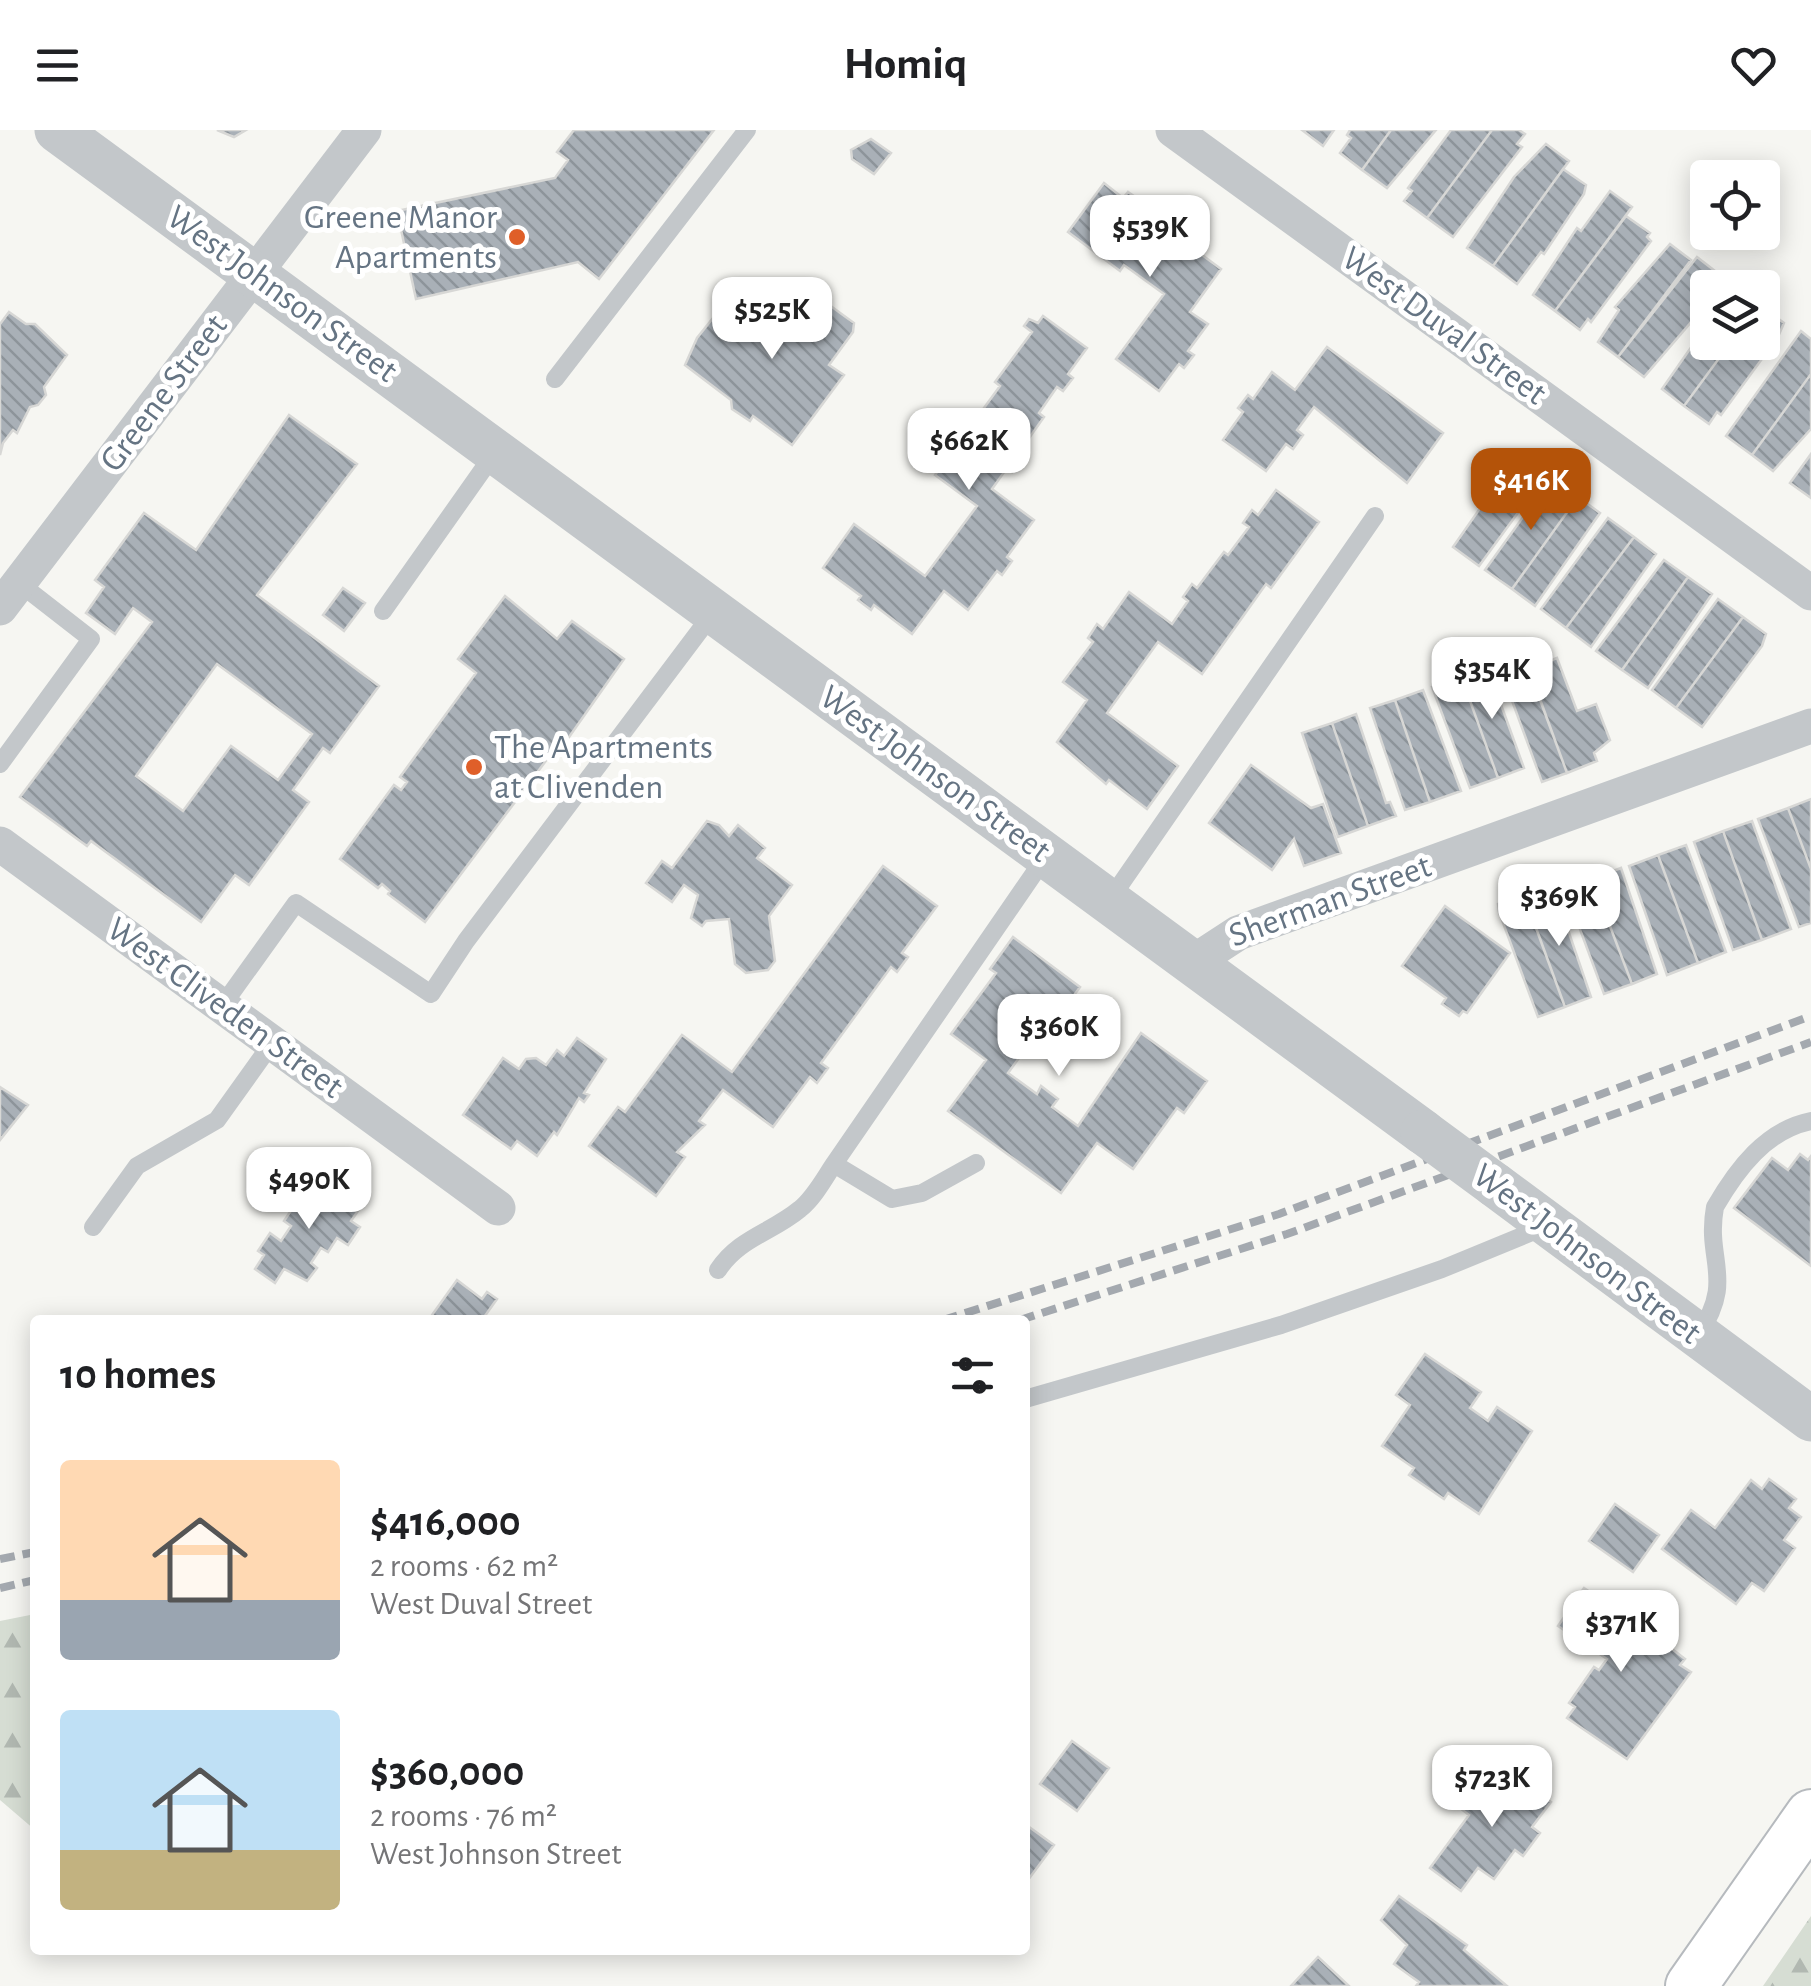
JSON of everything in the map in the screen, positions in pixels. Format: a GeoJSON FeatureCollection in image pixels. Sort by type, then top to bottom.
{"type":"FeatureCollection","features":[{"type":"Feature","properties":{"kind":"main road"},"geometry":{"type":"LineString","coordinates":[[1691,1986],[1811,1815]]}},
{"type":"Feature","properties":{"kind":"street","name":"West Johnson Street"},"geometry":{"type":"LineString","coordinates":[[57,130],[1811,1419]]}},
{"type":"Feature","properties":{"kind":"street","name":"Greene Street"},"geometry":{"type":"LineString","coordinates":[[9,595],[364,130]]}},
{"type":"Feature","properties":{"kind":"street","name":"West Duval Street"},"geometry":{"type":"LineString","coordinates":[[1173,130],[1811,593]]}},
{"type":"Feature","properties":{"kind":"street","name":"Sherman Street"},"geometry":{"type":"LineString","coordinates":[[1192,963],[1238,934],[1811,726]]}},
{"type":"Feature","properties":{"kind":"street","name":"West Cliveden Street"},"geometry":{"type":"LineString","coordinates":[[0,844],[498,1208]]}},
{"type":"Feature","properties":{"kind":"lane"},"geometry":{"type":"LineString","coordinates":[[555,379],[747,130]]}},
{"type":"Feature","properties":{"kind":"lane"},"geometry":{"type":"LineString","coordinates":[[383,611],[496,451]]}},
{"type":"Feature","properties":{"kind":"lane"},"geometry":{"type":"LineString","coordinates":[[1109,902],[1375,516]]}},
{"type":"Feature","properties":{"kind":"lane"},"geometry":{"type":"LineString","coordinates":[[0,764],[91,639],[9,595]]}},
{"type":"Feature","properties":{"kind":"lane"},"geometry":{"type":"LineString","coordinates":[[222,1006],[296,903],[431,994],[466,941],[714,612]]}},
{"type":"Feature","properties":{"kind":"lane"},"geometry":{"type":"LineString","coordinates":[[718,1270],[733,1247],[768,1232],[805,1206],[1046,856]]}},
{"type":"Feature","properties":{"kind":"lane"},"geometry":{"type":"LineString","coordinates":[[93,1227],[137,1166],[217,1120],[272,1043]]}},
{"type":"Feature","properties":{"kind":"lane"},"geometry":{"type":"LineString","coordinates":[[1697,1336],[1714,1308],[1719,1288],[1716,1207],[1764,1144],[1778,1132],[1811,1121]]}},
{"type":"Feature","properties":{"kind":"lane"},"geometry":{"type":"LineString","coordinates":[[834,1164],[892,1199],[922,1193],[976,1164]]}},
{"type":"Feature","properties":{"kind":"lane"},"geometry":{"type":"LineString","coordinates":[[1030,1399],[1281,1325],[1442,1269],[1549,1224]]}},
{"type":"Feature","properties":{"kind":"green space"},"geometry":{"type":"Polygon","coordinates":[[[30,1615],[30,1826],[0,1800],[0,1621],[30,1615]]]}},
{"type":"Feature","properties":{"kind":"green space"},"geometry":{"type":"Polygon","coordinates":[[[1811,1916],[1811,1986],[1763,1986],[1811,1916]]]}},
{"type":"Feature","properties":{"kind":"building"},"geometry":{"type":"Polygon","coordinates":[[[217,130],[246,130],[234,137],[217,130]]]}},
{"type":"Feature","properties":{"kind":"building","name":"Greene Manor Apartments"},"geometry":{"type":"Polygon","coordinates":[[[574,130],[714,130],[599,279],[578,262],[416,299],[397,211],[555,178],[568,160],[557,152],[574,130]]]}},
{"type":"Feature","properties":{"kind":"building"},"geometry":{"type":"Polygon","coordinates":[[[1302,130],[1334,130],[1323,146],[1302,130]]]}},
{"type":"Feature","properties":{"kind":"building"},"geometry":{"type":"Polygon","coordinates":[[[1350,130],[1391,130],[1362,170],[1340,153],[1351,138],[1347,135],[1350,130]]]}},
{"type":"Feature","properties":{"kind":"building"},"geometry":{"type":"Polygon","coordinates":[[[1391,130],[1436,130],[1387,188],[1362,170],[1391,130]]]}},
{"type":"Feature","properties":{"kind":"building"},"geometry":{"type":"Polygon","coordinates":[[[1451,130],[1492,130],[1427,218],[1404,201],[1412,191],[1408,188],[1451,130]]]}},
{"type":"Feature","properties":{"kind":"building"},"geometry":{"type":"Polygon","coordinates":[[[1492,130],[1519,130],[1525,134],[1517,144],[1522,147],[1453,237],[1427,218],[1492,130]]]}},
{"type":"Feature","properties":{"kind":"building"},"geometry":{"type":"Polygon","coordinates":[[[871,139],[891,153],[874,174],[852,159],[851,150],[871,139]]]}},
{"type":"Feature","properties":{"kind":"building"},"geometry":{"type":"Polygon","coordinates":[[[1546,144],[1569,161],[1493,266],[1467,248],[1514,177],[1546,144]]]}},
{"type":"Feature","properties":{"kind":"building"},"geometry":{"type":"Polygon","coordinates":[[[1563,169],[1586,185],[1584,194],[1544,254],[1541,252],[1517,284],[1493,266],[1563,169]]]}},
{"type":"Feature","properties":{"kind":"building"},"geometry":{"type":"Polygon","coordinates":[[[1104,183],[1123,198],[1128,192],[1141,201],[1137,207],[1181,239],[1185,235],[1198,244],[1194,249],[1221,269],[1190,312],[1208,324],[1188,351],[1194,355],[1184,368],[1179,364],[1159,391],[1116,359],[1164,294],[1124,265],[1120,271],[1068,232],[1104,183]]]}},
{"type":"Feature","properties":{"kind":"building"},"geometry":{"type":"Polygon","coordinates":[[[1610,191],[1632,207],[1555,311],[1533,295],[1577,228],[1581,231],[1610,191]]]}},
{"type":"Feature","properties":{"kind":"building"},"geometry":{"type":"Polygon","coordinates":[[[1626,216],[1650,233],[1647,237],[1651,241],[1591,322],[1588,319],[1580,330],[1555,311],[1626,216]]]}},
{"type":"Feature","properties":{"kind":"building"},"geometry":{"type":"Polygon","coordinates":[[[1670,244],[1691,260],[1618,357],[1598,342],[1619,310],[1615,307],[1670,244]]]}},
{"type":"Feature","properties":{"kind":"building"},"geometry":{"type":"Polygon","coordinates":[[[1697,257],[1714,270],[1690,270],[1690,323],[1644,377],[1618,357],[1697,257]]]}},
{"type":"Feature","properties":{"kind":"building"},"geometry":{"type":"Polygon","coordinates":[[[733,293],[737,297],[740,293],[784,331],[808,299],[812,303],[817,296],[854,323],[853,332],[829,365],[844,375],[792,445],[753,416],[750,421],[732,409],[731,400],[685,365],[697,338],[733,293]]]}},
{"type":"Feature","properties":{"kind":"building"},"geometry":{"type":"Polygon","coordinates":[[[9,312],[26,324],[35,324],[67,355],[44,387],[46,395],[38,405],[30,407],[17,433],[13,430],[3,443],[0,455],[0,324],[9,312]]]}},
{"type":"Feature","properties":{"kind":"building"},"geometry":{"type":"Polygon","coordinates":[[[1043,316],[1087,348],[1068,374],[1073,378],[1063,391],[1057,387],[1039,413],[1044,417],[1017,455],[1022,459],[1012,472],[1007,468],[992,489],[1034,520],[1007,557],[1012,561],[1002,575],[997,571],[968,610],[944,591],[912,634],[874,605],[871,610],[858,600],[861,596],[823,568],[854,524],[925,576],[977,506],[935,475],[1000,386],[995,382],[1032,332],[1024,326],[1029,319],[1038,323],[1043,316]]]}},
{"type":"Feature","properties":{"kind":"building"},"geometry":{"type":"Polygon","coordinates":[[[1801,331],[1811,339],[1811,374],[1752,455],[1726,436],[1801,331]]]}},
{"type":"Feature","properties":{"kind":"building"},"geometry":{"type":"Polygon","coordinates":[[[1327,347],[1443,433],[1407,483],[1314,407],[1297,430],[1303,435],[1293,449],[1286,444],[1266,471],[1223,440],[1243,412],[1238,408],[1248,395],[1253,399],[1272,372],[1295,390],[1327,347]]]}},
{"type":"Feature","properties":{"kind":"building"},"geometry":{"type":"Polygon","coordinates":[[[1690,349],[1690,360],[1718,360],[1684,406],[1662,389],[1690,349]]]}},
{"type":"Feature","properties":{"kind":"building"},"geometry":{"type":"Polygon","coordinates":[[[1718,360],[1761,360],[1721,415],[1717,412],[1709,424],[1684,406],[1718,360]]]}},
{"type":"Feature","properties":{"kind":"building"},"geometry":{"type":"Polygon","coordinates":[[[1811,374],[1811,429],[1773,471],[1752,455],[1811,374]]]}},
{"type":"Feature","properties":{"kind":"building"},"geometry":{"type":"Polygon","coordinates":[[[289,415],[357,464],[257,595],[379,686],[330,753],[323,748],[293,790],[309,802],[249,885],[235,875],[201,922],[91,841],[87,846],[20,797],[152,622],[133,608],[115,634],[86,613],[104,587],[95,580],[144,513],[196,550],[289,415]],[[217,664],[136,776],[183,811],[231,746],[278,780],[312,734],[217,664]]]}},
{"type":"Feature","properties":{"kind":"building"},"geometry":{"type":"Polygon","coordinates":[[[1518,454],[1543,472],[1536,482],[1539,484],[1479,566],[1453,547],[1518,454]]]}},
{"type":"Feature","properties":{"kind":"building"},"geometry":{"type":"Polygon","coordinates":[[[1811,454],[1811,498],[1790,483],[1811,454]]]}},
{"type":"Feature","properties":{"kind":"building"},"geometry":{"type":"Polygon","coordinates":[[[1551,478],[1578,497],[1512,589],[1485,570],[1551,478]]]}},
{"type":"Feature","properties":{"kind":"building"},"geometry":{"type":"Polygon","coordinates":[[[1276,490],[1319,522],[1271,588],[1266,584],[1202,674],[1158,642],[1107,713],[1178,766],[1147,809],[1109,780],[1106,784],[1057,742],[1087,700],[1063,682],[1093,642],[1088,638],[1097,624],[1103,629],[1129,592],[1172,624],[1188,601],[1183,597],[1192,584],[1197,588],[1224,552],[1228,555],[1249,527],[1243,523],[1252,510],[1258,515],[1276,490]]]}},
{"type":"Feature","properties":{"kind":"building"},"geometry":{"type":"Polygon","coordinates":[[[1578,497],[1600,513],[1535,606],[1512,589],[1578,497]]]}},
{"type":"Feature","properties":{"kind":"building"},"geometry":{"type":"Polygon","coordinates":[[[1608,518],[1634,537],[1566,628],[1541,609],[1608,518]]]}},
{"type":"Feature","properties":{"kind":"building"},"geometry":{"type":"Polygon","coordinates":[[[1634,537],[1656,554],[1591,647],[1566,628],[1634,537]]]}},
{"type":"Feature","properties":{"kind":"building"},"geometry":{"type":"Polygon","coordinates":[[[1664,560],[1688,577],[1622,670],[1596,651],[1664,560]]]}},
{"type":"Feature","properties":{"kind":"building"},"geometry":{"type":"Polygon","coordinates":[[[1688,577],[1712,594],[1648,688],[1622,670],[1688,577]]]}},
{"type":"Feature","properties":{"kind":"building"},"geometry":{"type":"Polygon","coordinates":[[[343,588],[365,603],[344,631],[323,615],[343,588]]]}},
{"type":"Feature","properties":{"kind":"building","name":"The Apartments at Clivenden"},"geometry":{"type":"Polygon","coordinates":[[[505,596],[557,639],[572,621],[624,659],[555,757],[551,754],[425,922],[388,894],[390,891],[382,884],[378,888],[340,859],[394,785],[401,790],[407,782],[400,777],[476,673],[458,659],[505,596]]]}},
{"type":"Feature","properties":{"kind":"building"},"geometry":{"type":"Polygon","coordinates":[[[1718,599],[1743,617],[1676,708],[1652,690],[1718,599]]]}},
{"type":"Feature","properties":{"kind":"building"},"geometry":{"type":"Polygon","coordinates":[[[1743,617],[1766,634],[1762,646],[1702,727],[1676,708],[1743,617]]]}},
{"type":"Feature","properties":{"kind":"building"},"geometry":{"type":"Polygon","coordinates":[[[1557,658],[1577,711],[1596,704],[1610,740],[1594,753],[1597,761],[1567,773],[1529,669],[1557,658]]]}},
{"type":"Feature","properties":{"kind":"building"},"geometry":{"type":"Polygon","coordinates":[[[1526,662],[1567,773],[1542,782],[1504,679],[1516,675],[1512,666],[1526,662]]]}},
{"type":"Feature","properties":{"kind":"building"},"geometry":{"type":"Polygon","coordinates":[[[1487,666],[1524,768],[1498,778],[1461,676],[1487,666]]]}},
{"type":"Feature","properties":{"kind":"building"},"geometry":{"type":"Polygon","coordinates":[[[1461,676],[1498,778],[1470,788],[1432,687],[1461,676]]]}},
{"type":"Feature","properties":{"kind":"building"},"geometry":{"type":"Polygon","coordinates":[[[1423,690],[1461,791],[1430,802],[1395,700],[1423,690]]]}},
{"type":"Feature","properties":{"kind":"building"},"geometry":{"type":"Polygon","coordinates":[[[1395,700],[1430,802],[1405,810],[1370,708],[1395,700]]]}},
{"type":"Feature","properties":{"kind":"building"},"geometry":{"type":"Polygon","coordinates":[[[1356,714],[1386,803],[1390,802],[1396,816],[1368,826],[1332,723],[1356,714]]]}},
{"type":"Feature","properties":{"kind":"building"},"geometry":{"type":"Polygon","coordinates":[[[1332,723],[1368,826],[1338,837],[1302,733],[1332,723]]]}},
{"type":"Feature","properties":{"kind":"building"},"geometry":{"type":"Polygon","coordinates":[[[1251,765],[1311,808],[1323,804],[1341,853],[1304,866],[1294,839],[1272,870],[1209,823],[1251,765]]]}},
{"type":"Feature","properties":{"kind":"building"},"geometry":{"type":"Polygon","coordinates":[[[1811,799],[1811,869],[1788,808],[1811,799]]]}},
{"type":"Feature","properties":{"kind":"building"},"geometry":{"type":"Polygon","coordinates":[[[1788,808],[1811,869],[1811,923],[1799,927],[1758,819],[1788,808]]]}},
{"type":"Feature","properties":{"kind":"building"},"geometry":{"type":"Polygon","coordinates":[[[707,821],[719,825],[729,836],[738,825],[765,848],[757,858],[792,885],[769,916],[775,961],[768,970],[746,973],[735,964],[729,919],[706,921],[702,926],[691,918],[698,895],[684,885],[672,902],[646,883],[662,861],[672,868],[707,821]]]}},
{"type":"Feature","properties":{"kind":"building"},"geometry":{"type":"Polygon","coordinates":[[[1752,821],[1791,929],[1762,940],[1723,831],[1752,821]]]}},
{"type":"Feature","properties":{"kind":"building"},"geometry":{"type":"Polygon","coordinates":[[[1723,831],[1762,940],[1733,950],[1694,842],[1723,831]]]}},
{"type":"Feature","properties":{"kind":"building"},"geometry":{"type":"Polygon","coordinates":[[[1686,845],[1726,952],[1698,963],[1658,855],[1686,845]]]}},
{"type":"Feature","properties":{"kind":"building"},"geometry":{"type":"Polygon","coordinates":[[[1658,855],[1698,963],[1667,975],[1629,866],[1658,855]]]}},
{"type":"Feature","properties":{"kind":"building"},"geometry":{"type":"Polygon","coordinates":[[[883,866],[937,906],[902,953],[908,957],[897,972],[891,967],[821,1063],[828,1068],[817,1083],[810,1077],[773,1127],[723,1090],[699,1121],[705,1125],[677,1152],[685,1157],[656,1196],[589,1146],[618,1107],[625,1112],[682,1035],[732,1072],[883,866]]]}},
{"type":"Feature","properties":{"kind":"building"},"geometry":{"type":"Polygon","coordinates":[[[1621,868],[1657,974],[1632,984],[1592,879],[1621,868]]]}},
{"type":"Feature","properties":{"kind":"building"},"geometry":{"type":"Polygon","coordinates":[[[1592,879],[1632,984],[1604,994],[1565,889],[1592,879]]]}},
{"type":"Feature","properties":{"kind":"building"},"geometry":{"type":"Polygon","coordinates":[[[1522,890],[1565,1007],[1538,1017],[1499,912],[1498,904],[1522,890]]]}},
{"type":"Feature","properties":{"kind":"building"},"geometry":{"type":"Polygon","coordinates":[[[1555,892],[1591,997],[1565,1007],[1527,903],[1555,892]]]}},
{"type":"Feature","properties":{"kind":"building"},"geometry":{"type":"Polygon","coordinates":[[[1445,906],[1510,953],[1467,1013],[1463,1011],[1459,1016],[1442,1004],[1446,998],[1402,966],[1445,906]]]}},
{"type":"Feature","properties":{"kind":"building"},"geometry":{"type":"Polygon","coordinates":[[[1013,937],[1080,987],[1057,1019],[1051,1014],[1008,1073],[1037,1094],[1041,1086],[1058,1099],[1052,1107],[1078,1126],[1141,1033],[1207,1081],[1184,1113],[1177,1108],[1133,1169],[1097,1143],[1061,1193],[948,1111],[986,1060],[951,1034],[996,973],[990,969],[1013,937]]]}},
{"type":"Feature","properties":{"kind":"building"},"geometry":{"type":"Polygon","coordinates":[[[577,1038],[606,1059],[584,1093],[589,1095],[584,1102],[579,1098],[557,1135],[554,1132],[537,1156],[517,1141],[511,1149],[463,1115],[503,1058],[519,1069],[526,1059],[536,1058],[546,1065],[557,1050],[564,1056],[577,1038]]]}},
{"type":"Feature","properties":{"kind":"building"},"geometry":{"type":"Polygon","coordinates":[[[0,1087],[28,1105],[0,1140],[0,1087]]]}},
{"type":"Feature","properties":{"kind":"building"},"geometry":{"type":"Polygon","coordinates":[[[1800,1154],[1808,1160],[1811,1156],[1811,1266],[1734,1208],[1772,1158],[1788,1170],[1800,1154]]]}},
{"type":"Feature","properties":{"kind":"building"},"geometry":{"type":"Polygon","coordinates":[[[314,1176],[360,1208],[351,1221],[360,1227],[348,1245],[337,1238],[328,1252],[321,1248],[311,1263],[317,1268],[307,1281],[284,1269],[275,1283],[255,1269],[264,1255],[258,1251],[270,1233],[281,1241],[291,1226],[284,1221],[314,1176]]]}},
{"type":"Feature","properties":{"kind":"building"},"geometry":{"type":"Polygon","coordinates":[[[457,1280],[482,1299],[487,1292],[497,1299],[486,1315],[432,1315],[457,1280]]]}},
{"type":"Feature","properties":{"kind":"building"},"geometry":{"type":"Polygon","coordinates":[[[1425,1354],[1481,1392],[1470,1408],[1488,1421],[1497,1407],[1532,1431],[1479,1514],[1448,1493],[1444,1499],[1409,1475],[1414,1468],[1382,1446],[1410,1405],[1396,1395],[1425,1354]]]}},
{"type":"Feature","properties":{"kind":"building"},"geometry":{"type":"Polygon","coordinates":[[[1769,1479],[1796,1499],[1789,1508],[1801,1517],[1784,1540],[1795,1548],[1764,1591],[1752,1583],[1736,1604],[1662,1549],[1691,1510],[1715,1528],[1751,1480],[1762,1489],[1769,1479]]]}},
{"type":"Feature","properties":{"kind":"building"},"geometry":{"type":"Polygon","coordinates":[[[1615,1504],[1659,1535],[1633,1572],[1589,1541],[1615,1504]]]}},
{"type":"Feature","properties":{"kind":"building"},"geometry":{"type":"Polygon","coordinates":[[[1584,1588],[1685,1659],[1680,1665],[1691,1672],[1627,1759],[1567,1718],[1575,1707],[1569,1703],[1594,1667],[1599,1670],[1607,1659],[1558,1626],[1584,1588]]]}},
{"type":"Feature","properties":{"kind":"building"},"geometry":{"type":"Polygon","coordinates":[[[1072,1741],[1109,1768],[1077,1811],[1040,1784],[1072,1741]]]}},
{"type":"Feature","properties":{"kind":"building"},"geometry":{"type":"Polygon","coordinates":[[[1503,1767],[1551,1802],[1532,1827],[1540,1833],[1523,1856],[1515,1850],[1494,1879],[1478,1868],[1461,1891],[1430,1868],[1469,1815],[1460,1808],[1475,1787],[1484,1793],[1503,1767]]]}},
{"type":"Feature","properties":{"kind":"building"},"geometry":{"type":"Polygon","coordinates":[[[1030,1828],[1054,1845],[1030,1877],[1030,1828]]]}},
{"type":"Feature","properties":{"kind":"building"},"geometry":{"type":"Polygon","coordinates":[[[1399,1896],[1467,1945],[1464,1950],[1507,1986],[1416,1986],[1419,1982],[1394,1964],[1407,1945],[1381,1920],[1399,1896]]]}},
{"type":"Feature","properties":{"kind":"building"},"geometry":{"type":"Polygon","coordinates":[[[1318,1957],[1349,1986],[1291,1986],[1318,1957]]]}},
{"type":"Feature","properties":{"kind":"railway"},"geometry":{"type":"LineString","coordinates":[[959,1315],[1279,1214],[1811,1016]]}},
{"type":"Feature","properties":{"kind":"railway"},"geometry":{"type":"LineString","coordinates":[[1030,1317],[1287,1234],[1811,1042]]}},
{"type":"Feature","properties":{"kind":"railway"},"geometry":{"type":"LineString","coordinates":[[0,1559],[30,1553]]}},
{"type":"Feature","properties":{"kind":"railway"},"geometry":{"type":"LineString","coordinates":[[0,1588],[30,1581]]}},
{"type":"Feature","properties":{"kind":"place","name":"Greene Manor Apartments"},"geometry":{"type":"Point","coordinates":[517,237]}},
{"type":"Feature","properties":{"kind":"place","name":"The Apartments at Clivenden"},"geometry":{"type":"Point","coordinates":[474,767]}}]}
